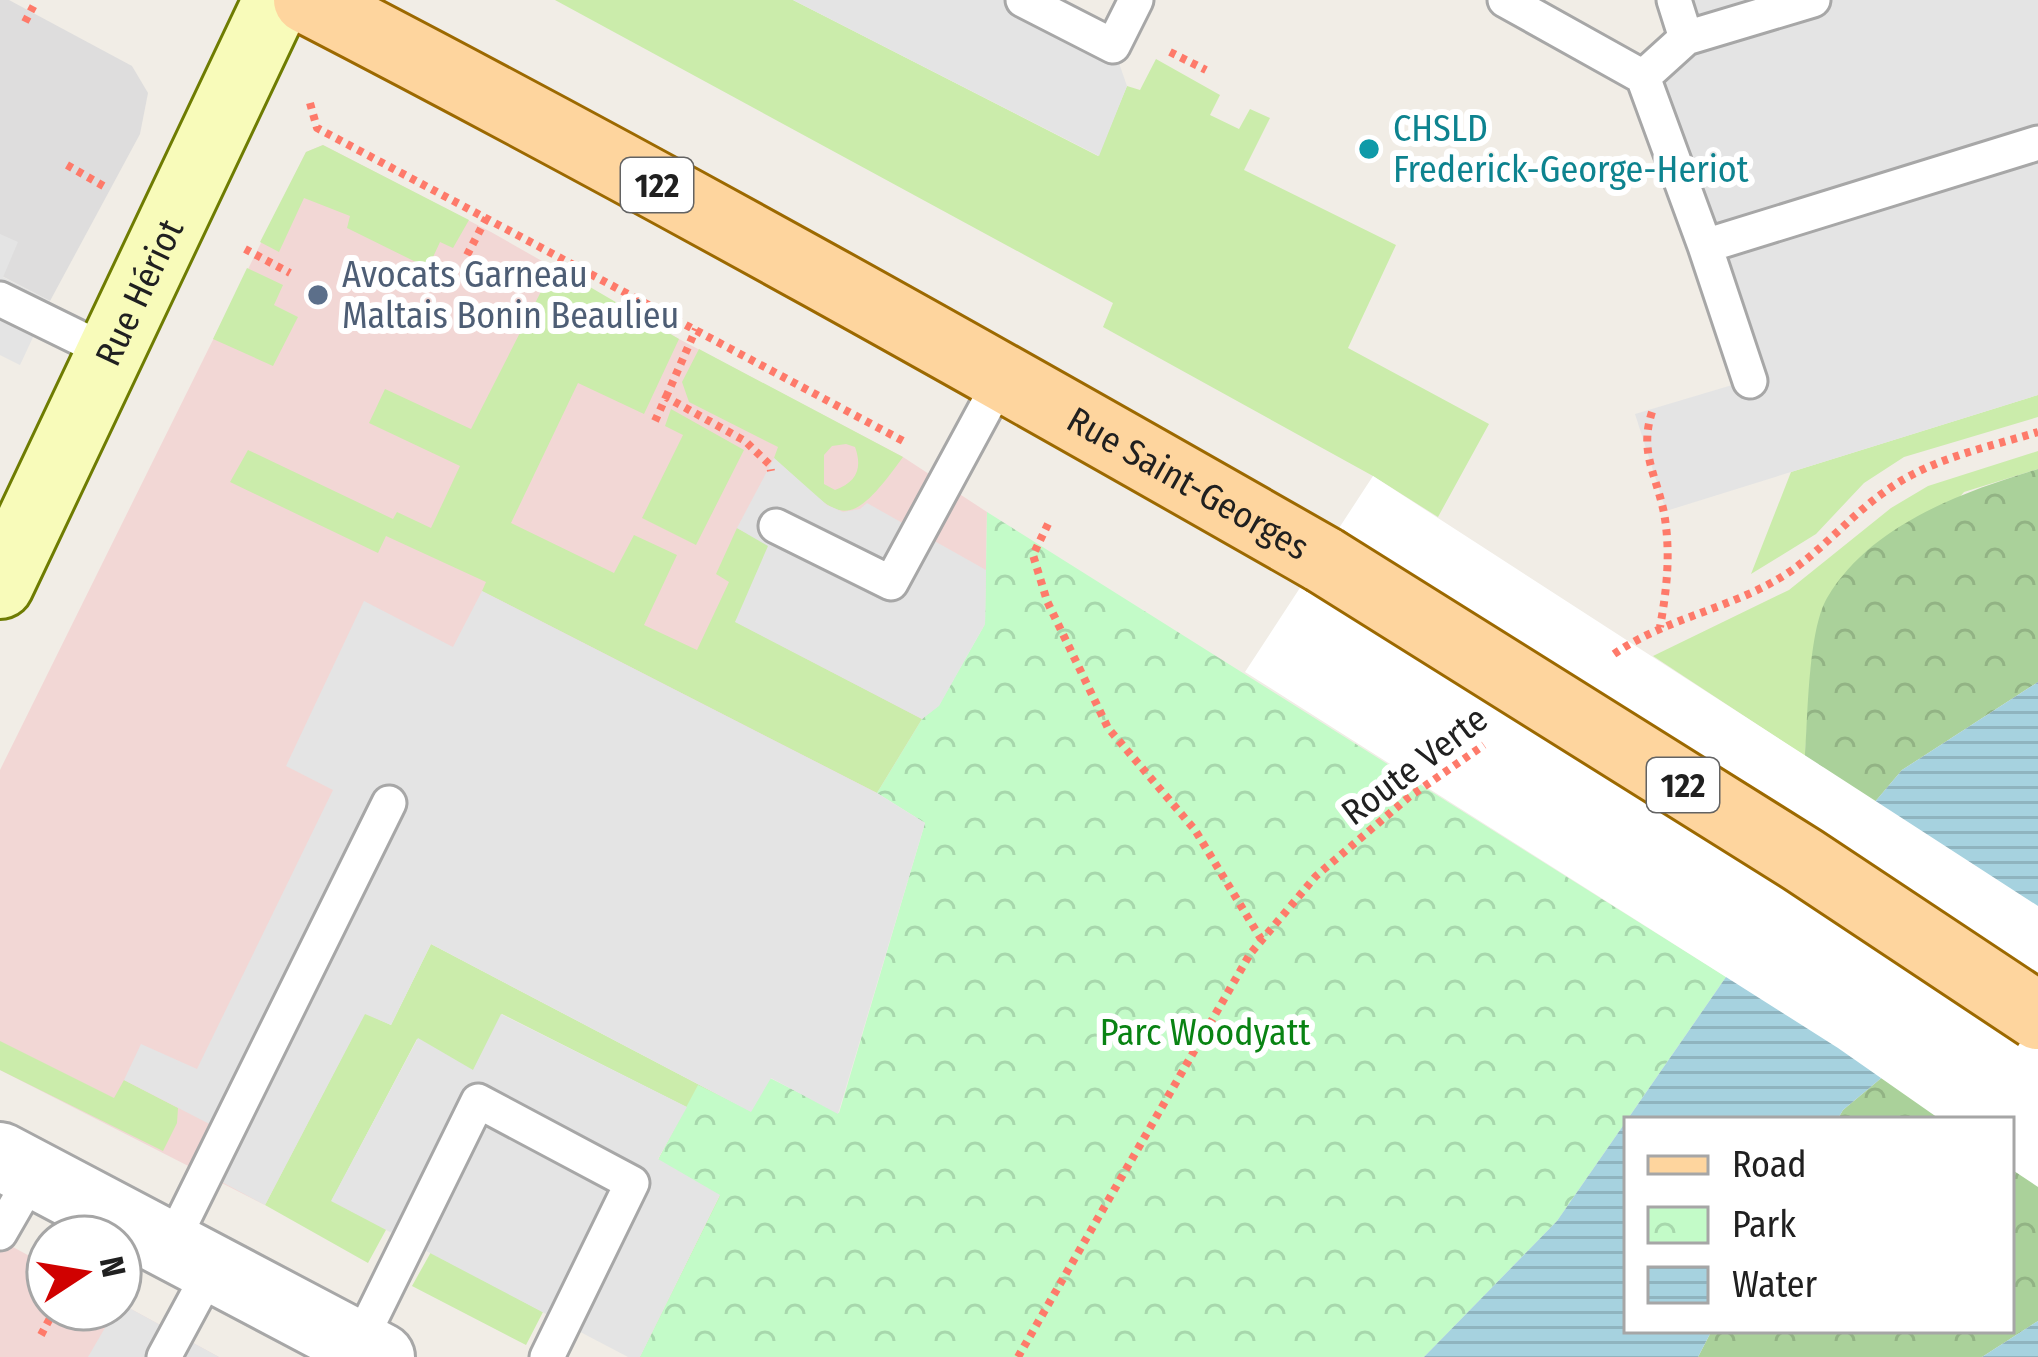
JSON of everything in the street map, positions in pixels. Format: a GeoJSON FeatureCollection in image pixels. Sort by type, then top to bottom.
{"type":"FeatureCollection","features":[{"type":"Feature","properties":{"kind":"main road","name":"Rue Saint-Georges"},"geometry":{"type":"LineString","coordinates":[[307,0],[1004,376],[1324,560],[1803,860],[2038,1016]]}},
{"type":"Feature","properties":{"kind":"street","name":"Rue Hériot"},"geometry":{"type":"LineString","coordinates":[[0,585],[277,0]]}},
{"type":"Feature","properties":{"kind":"street"},"geometry":{"type":"LineString","coordinates":[[17,1165],[370,1351]]}},
{"type":"Feature","properties":{"kind":"lane"},"geometry":{"type":"LineString","coordinates":[[1022,0],[1113,46],[1136,0]]}},
{"type":"Feature","properties":{"kind":"lane"},"geometry":{"type":"LineString","coordinates":[[1504,0],[1643,76],[1750,381]]}},
{"type":"Feature","properties":{"kind":"lane"},"geometry":{"type":"LineString","coordinates":[[1674,0],[1686,38]]}},
{"type":"Feature","properties":{"kind":"lane"},"geometry":{"type":"LineString","coordinates":[[1643,76],[1686,38],[1813,0]]}},
{"type":"Feature","properties":{"kind":"lane"},"geometry":{"type":"LineString","coordinates":[[1705,246],[2038,143]]}},
{"type":"Feature","properties":{"kind":"lane"},"geometry":{"type":"LineString","coordinates":[[0,299],[110,353]]}},
{"type":"Feature","properties":{"kind":"lane"},"geometry":{"type":"LineString","coordinates":[[776,526],[890,583],[1004,376]]}},
{"type":"Feature","properties":{"kind":"lane"},"geometry":{"type":"LineString","coordinates":[[164,1357],[191,1257],[389,803]]}},
{"type":"Feature","properties":{"kind":"lane"},"geometry":{"type":"LineString","coordinates":[[370,1351],[478,1101],[632,1183],[547,1357]]}},
{"type":"Feature","properties":{"kind":"lane"},"geometry":{"type":"LineString","coordinates":[[0,1233],[17,1165]]}},
{"type":"Feature","properties":{"kind":"path"},"geometry":{"type":"LineString","coordinates":[[25,22],[35,3]]}},
{"type":"Feature","properties":{"kind":"path"},"geometry":{"type":"LineString","coordinates":[[316,128],[908,444]]}},
{"type":"Feature","properties":{"kind":"path"},"geometry":{"type":"LineString","coordinates":[[67,164],[117,194]]}},
{"type":"Feature","properties":{"kind":"path"},"geometry":{"type":"LineString","coordinates":[[467,255],[487,217]]}},
{"type":"Feature","properties":{"kind":"path"},"geometry":{"type":"LineString","coordinates":[[244,249],[290,273]]}},
{"type":"Feature","properties":{"kind":"path"},"geometry":{"type":"LineString","coordinates":[[655,421],[696,328]]}},
{"type":"Feature","properties":{"kind":"path"},"geometry":{"type":"LineString","coordinates":[[666,397],[745,441],[770,465],[776,526]]}},
{"type":"Feature","properties":{"kind":"path"},"geometry":{"type":"LineString","coordinates":[[1652,412],[1644,437],[1664,513],[1669,555],[1660,628]]}},
{"type":"Feature","properties":{"kind":"path"},"geometry":{"type":"LineString","coordinates":[[1602,663],[1640,636],[1780,578],[1880,494],[1914,472],[2038,432]]}},
{"type":"Feature","properties":{"kind":"path"},"geometry":{"type":"LineString","coordinates":[[1048,524],[1033,554],[1047,601],[1108,728],[1195,830],[1261,940]]}},
{"type":"Feature","properties":{"kind":"path","name":"Route Verte"},"geometry":{"type":"LineString","coordinates":[[1018,1357],[1209,1021],[1261,940],[1331,863],[1409,797],[1486,743]]}},
{"type":"Feature","properties":{"kind":"shaded area"},"geometry":{"type":"Polygon","coordinates":[[[0,0],[9,0],[132,66],[148,93],[140,134],[50,301],[0,275],[0,0]]]}},
{"type":"Feature","properties":{"kind":"shaded area"},"geometry":{"type":"Polygon","coordinates":[[[793,0],[1055,0],[1113,46],[1127,86],[1099,156],[793,0]]]}},
{"type":"Feature","properties":{"kind":"shaded area"},"geometry":{"type":"Polygon","coordinates":[[[1674,0],[2038,0],[2038,395],[1666,511],[1635,414],[1749,380],[1643,77],[1686,38],[1674,0]]]}},
{"type":"Feature","properties":{"kind":"shaded area"},"geometry":{"type":"Polygon","coordinates":[[[323,145],[903,457],[987,512],[985,624],[878,793],[431,944],[365,1014],[265,1205],[0,1070],[0,770],[306,152],[323,145]]]}},
{"type":"Feature","properties":{"kind":"shaded area"},"geometry":{"type":"Polygon","coordinates":[[[0,234],[18,242],[3,277],[50,301],[20,365],[0,355],[0,234]]]}},
{"type":"Feature","properties":{"kind":"shaded area"},"geometry":{"type":"Polygon","coordinates":[[[774,458],[827,505],[843,512],[867,503],[986,570],[985,624],[939,706],[922,719],[735,622],[768,546],[737,528],[774,458]]]}},
{"type":"Feature","properties":{"kind":"shaded area"},"geometry":{"type":"Polygon","coordinates":[[[482,591],[877,793],[925,823],[838,1114],[771,1078],[751,1112],[431,944],[391,1025],[365,1014],[265,1205],[205,1173],[225,1132],[124,1080],[141,1044],[197,1069],[333,790],[286,766],[364,601],[453,647],[482,591]]]}},
{"type":"Feature","properties":{"kind":"shaded area"},"geometry":{"type":"Polygon","coordinates":[[[501,1014],[687,1107],[658,1159],[720,1195],[640,1357],[628,1357],[331,1201],[418,1038],[473,1070],[501,1014]]]}},
{"type":"Feature","properties":{"kind":"shaded area"},"geometry":{"type":"Polygon","coordinates":[[[0,1240],[24,1253],[24,1333],[144,1333],[144,1316],[219,1357],[0,1357],[0,1240]]]}},
{"type":"Feature","properties":{"kind":"shaded area"},"geometry":{"type":"Polygon","coordinates":[[[144,1316],[219,1357],[88,1357],[102,1333],[144,1333],[144,1316]]]}},
{"type":"Feature","properties":{"kind":"green space"},"geometry":{"type":"Polygon","coordinates":[[[555,0],[793,0],[1098,156],[1127,86],[1140,90],[1156,59],[1220,95],[1210,115],[1239,129],[1250,109],[1270,118],[1244,170],[1396,245],[1348,348],[1489,424],[1438,517],[1103,327],[1113,303],[555,0]]]}},
{"type":"Feature","properties":{"kind":"green space"},"geometry":{"type":"Polygon","coordinates":[[[323,145],[469,220],[453,248],[440,242],[428,268],[347,228],[350,216],[304,198],[279,252],[260,242],[306,152],[323,145]]]}},
{"type":"Feature","properties":{"kind":"green space"},"geometry":{"type":"Polygon","coordinates":[[[554,266],[679,339],[644,414],[578,383],[511,523],[614,573],[634,535],[677,555],[644,625],[697,650],[729,582],[716,574],[737,528],[769,545],[736,622],[922,719],[877,793],[482,591],[486,582],[386,536],[378,553],[230,482],[248,450],[393,519],[397,512],[431,528],[460,466],[369,423],[385,389],[471,429],[554,266]]]}},
{"type":"Feature","properties":{"kind":"green space"},"geometry":{"type":"Polygon","coordinates":[[[247,268],[283,285],[274,305],[298,317],[273,366],[213,339],[247,268]]]}},
{"type":"Feature","properties":{"kind":"green space"},"geometry":{"type":"Polygon","coordinates":[[[699,349],[903,457],[867,500],[854,509],[841,510],[828,505],[774,458],[778,447],[689,402],[682,382],[699,349]],[[832,446],[824,455],[824,484],[835,490],[853,479],[858,468],[855,447],[832,446]]]}},
{"type":"Feature","properties":{"kind":"green space"},"geometry":{"type":"Polygon","coordinates":[[[2038,395],[2038,417],[1904,457],[1864,483],[1816,534],[1751,574],[1791,472],[2038,395]]]}},
{"type":"Feature","properties":{"kind":"green space"},"geometry":{"type":"Polygon","coordinates":[[[671,409],[744,450],[696,545],[642,518],[683,435],[665,426],[671,409]]]}},
{"type":"Feature","properties":{"kind":"green space"},"geometry":{"type":"Polygon","coordinates":[[[2038,451],[2038,469],[1964,492],[1811,668],[1805,756],[1653,656],[1789,590],[1891,508],[1928,486],[2038,451]]]}},
{"type":"Feature","properties":{"kind":"green space"},"geometry":{"type":"Polygon","coordinates":[[[2038,469],[2038,682],[1902,770],[1874,803],[1805,756],[1812,652],[1827,598],[1845,572],[1893,531],[1949,501],[2038,469]]]}},
{"type":"Feature","properties":{"kind":"green space","name":"Parc Woodyatt"},"geometry":{"type":"Polygon","coordinates":[[[987,512],[1726,977],[1629,1117],[1624,1117],[1624,1124],[1557,1221],[1424,1357],[640,1357],[720,1196],[658,1160],[698,1085],[751,1111],[770,1078],[839,1113],[925,823],[877,793],[922,719],[939,705],[985,624],[987,512]]]}},
{"type":"Feature","properties":{"kind":"green space"},"geometry":{"type":"Polygon","coordinates":[[[2038,939],[2038,1321],[1982,1357],[1698,1357],[1710,1333],[2014,1333],[2014,1117],[1839,1117],[2038,939]]]}},
{"type":"Feature","properties":{"kind":"green space"},"geometry":{"type":"Polygon","coordinates":[[[431,944],[751,1112],[720,1195],[658,1160],[686,1107],[502,1014],[473,1071],[417,1039],[332,1200],[387,1228],[368,1263],[265,1205],[365,1013],[391,1025],[431,944]]]}},
{"type":"Feature","properties":{"kind":"green space"},"geometry":{"type":"Polygon","coordinates":[[[0,1041],[114,1098],[124,1080],[178,1108],[177,1123],[163,1151],[0,1070],[0,1041]]]}},
{"type":"Feature","properties":{"kind":"green space"},"geometry":{"type":"Polygon","coordinates":[[[720,1195],[748,1357],[640,1357],[720,1195]]]}},
{"type":"Feature","properties":{"kind":"green space"},"geometry":{"type":"Polygon","coordinates":[[[431,1252],[543,1312],[526,1345],[412,1286],[431,1252]]]}},
{"type":"Feature","properties":{"kind":"water"},"geometry":{"type":"Polygon","coordinates":[[[2038,682],[2038,939],[1839,1117],[1629,1117],[1726,977],[1902,770],[2038,682]]]}},
{"type":"Feature","properties":{"kind":"water"},"geometry":{"type":"Polygon","coordinates":[[[1624,1124],[1624,1333],[1710,1333],[1698,1357],[1424,1357],[1557,1221],[1624,1124]]]}},
{"type":"Feature","properties":{"kind":"water"},"geometry":{"type":"Polygon","coordinates":[[[2038,1321],[2038,1357],[1982,1357],[2038,1321]]]}},
{"type":"Feature","properties":{"kind":"pier"},"geometry":{"type":"Polygon","coordinates":[[[1373,476],[2038,906],[2038,1187],[2014,1171],[2014,1117],[1937,1117],[1838,1048],[1245,672],[1373,476]]]}},
{"type":"Feature","properties":{"kind":"place","name":"CHSLD Frederick-George-Heriot"},"geometry":{"type":"Point","coordinates":[1369,149]}},
{"type":"Feature","properties":{"kind":"place","name":"Avocats Garneau Maltais Bonin Beaulieu"},"geometry":{"type":"Point","coordinates":[318,295]}}]}
